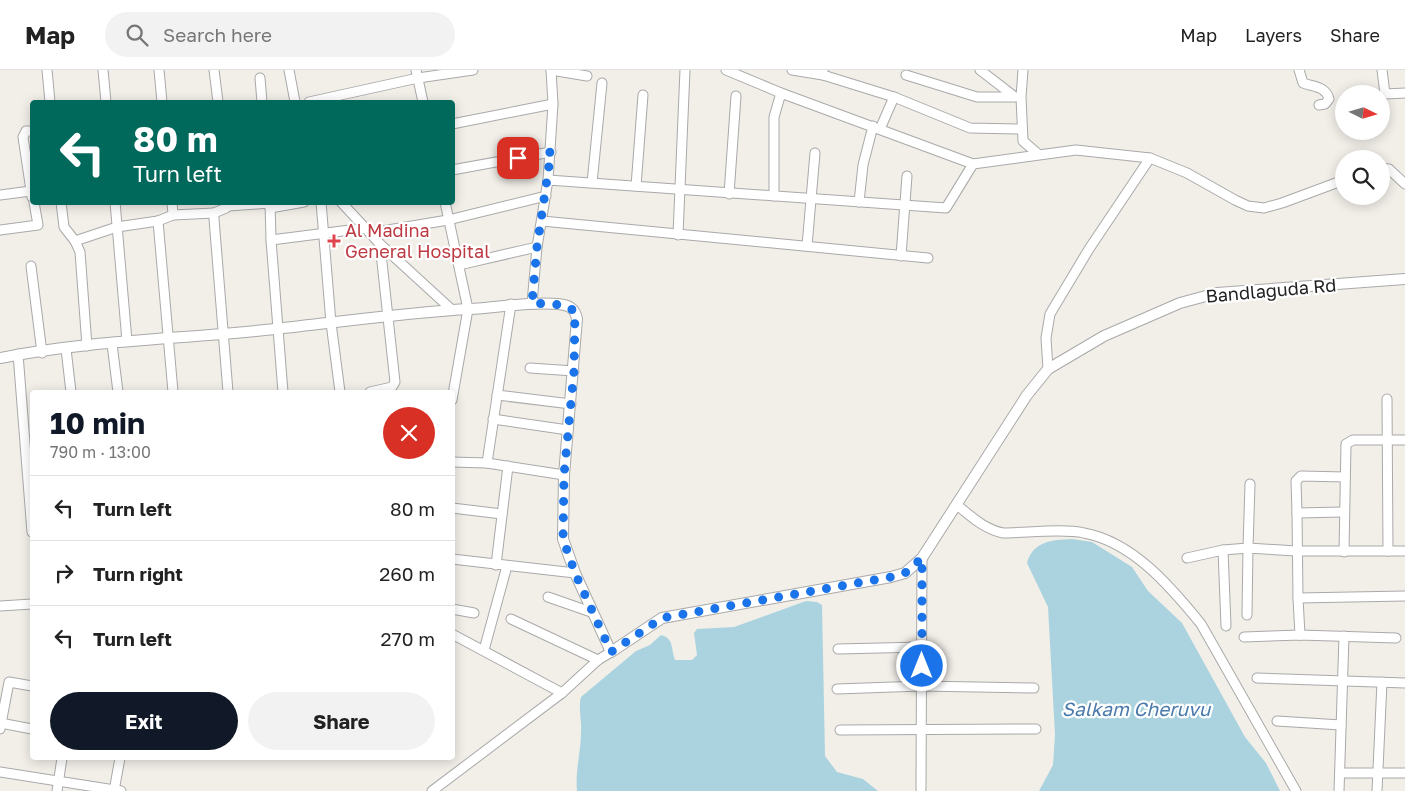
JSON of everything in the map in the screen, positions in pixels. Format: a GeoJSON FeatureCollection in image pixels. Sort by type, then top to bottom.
{"type":"FeatureCollection","features":[{"type":"Feature","properties":{"kind":"street"},"geometry":{"type":"LineString","coordinates":[[47,70],[50,100]]}},
{"type":"Feature","properties":{"kind":"street"},"geometry":{"type":"LineString","coordinates":[[103,70],[106,100]]}},
{"type":"Feature","properties":{"kind":"street"},"geometry":{"type":"LineString","coordinates":[[159,70],[162,100]]}},
{"type":"Feature","properties":{"kind":"street"},"geometry":{"type":"LineString","coordinates":[[214,70],[218,100]]}},
{"type":"Feature","properties":{"kind":"street"},"geometry":{"type":"LineString","coordinates":[[289,70],[295,100]]}},
{"type":"Feature","properties":{"kind":"street"},"geometry":{"type":"LineString","coordinates":[[317,100],[417,74],[473,70]]}},
{"type":"Feature","properties":{"kind":"street"},"geometry":{"type":"LineString","coordinates":[[532,303],[537,247],[551,152],[553,104],[551,70],[587,76]]}},
{"type":"Feature","properties":{"kind":"street"},"geometry":{"type":"LineString","coordinates":[[678,235],[686,70]]}},
{"type":"Feature","properties":{"kind":"street"},"geometry":{"type":"LineString","coordinates":[[726,70],[781,93],[973,164],[1076,150],[1150,158],[1187,173],[1236,200],[1264,208],[1335,183]]}},
{"type":"Feature","properties":{"kind":"street"},"geometry":{"type":"LineString","coordinates":[[792,70],[823,72],[894,97],[970,128],[1021,129]]}},
{"type":"Feature","properties":{"kind":"street"},"geometry":{"type":"LineString","coordinates":[[980,70],[1017,97]]}},
{"type":"Feature","properties":{"kind":"street"},"geometry":{"type":"LineString","coordinates":[[1023,70],[1017,97],[1022,141],[1038,154]]}},
{"type":"Feature","properties":{"kind":"street"},"geometry":{"type":"LineString","coordinates":[[1299,70],[1303,82],[1321,88],[1328,94],[1329,99],[1325,104],[1319,105]]}},
{"type":"Feature","properties":{"kind":"street"},"geometry":{"type":"LineString","coordinates":[[1382,70],[1385,94],[1405,93]]}},
{"type":"Feature","properties":{"kind":"street"},"geometry":{"type":"LineString","coordinates":[[417,74],[423,100]]}},
{"type":"Feature","properties":{"kind":"street"},"geometry":{"type":"LineString","coordinates":[[906,75],[977,97],[1017,97]]}},
{"type":"Feature","properties":{"kind":"street"},"geometry":{"type":"LineString","coordinates":[[260,78],[262,100]]}},
{"type":"Feature","properties":{"kind":"street"},"geometry":{"type":"LineString","coordinates":[[592,183],[602,83]]}},
{"type":"Feature","properties":{"kind":"street"},"geometry":{"type":"LineString","coordinates":[[774,196],[774,117],[781,93]]}},
{"type":"Feature","properties":{"kind":"street"},"geometry":{"type":"LineString","coordinates":[[636,186],[643,95]]}},
{"type":"Feature","properties":{"kind":"street"},"geometry":{"type":"LineString","coordinates":[[729,194],[736,96]]}},
{"type":"Feature","properties":{"kind":"street"},"geometry":{"type":"LineString","coordinates":[[859,202],[863,165],[876,128],[894,97]]}},
{"type":"Feature","properties":{"kind":"street"},"geometry":{"type":"LineString","coordinates":[[455,123],[553,104]]}},
{"type":"Feature","properties":{"kind":"street"},"geometry":{"type":"LineString","coordinates":[[30,131],[26,132],[23,138],[30,182]]}},
{"type":"Feature","properties":{"kind":"street"},"geometry":{"type":"LineString","coordinates":[[455,169],[551,152]]}},
{"type":"Feature","properties":{"kind":"street"},"geometry":{"type":"LineString","coordinates":[[807,246],[815,153]]}},
{"type":"Feature","properties":{"kind":"street"},"geometry":{"type":"LineString","coordinates":[[1048,369],[1046,338],[1050,314],[1089,250],[1150,158]]}},
{"type":"Feature","properties":{"kind":"street"},"geometry":{"type":"LineString","coordinates":[[548,180],[680,191],[946,208],[973,164]]}},
{"type":"Feature","properties":{"kind":"street"},"geometry":{"type":"LineString","coordinates":[[1390,169],[1405,184]]}},
{"type":"Feature","properties":{"kind":"street"},"geometry":{"type":"LineString","coordinates":[[901,256],[907,176]]}},
{"type":"Feature","properties":{"kind":"street"},"geometry":{"type":"LineString","coordinates":[[0,195],[30,194]]}},
{"type":"Feature","properties":{"kind":"street"},"geometry":{"type":"LineString","coordinates":[[271,240],[448,220],[546,196]]}},
{"type":"Feature","properties":{"kind":"street"},"geometry":{"type":"LineString","coordinates":[[0,230],[38,225],[35,205]]}},
{"type":"Feature","properties":{"kind":"street"},"geometry":{"type":"LineString","coordinates":[[61,205],[64,227],[75,241],[80,252],[87,346]]}},
{"type":"Feature","properties":{"kind":"street"},"geometry":{"type":"LineString","coordinates":[[115,205],[127,341]]}},
{"type":"Feature","properties":{"kind":"street"},"geometry":{"type":"LineString","coordinates":[[172,205],[173,215]]}},
{"type":"Feature","properties":{"kind":"street"},"geometry":{"type":"LineString","coordinates":[[75,241],[117,227],[158,221],[173,215],[214,212],[226,205]]}},
{"type":"Feature","properties":{"kind":"street"},"geometry":{"type":"LineString","coordinates":[[270,205],[277,329],[283,390]]}},
{"type":"Feature","properties":{"kind":"street"},"geometry":{"type":"LineString","coordinates":[[321,205],[331,323],[340,390]]}},
{"type":"Feature","properties":{"kind":"street"},"geometry":{"type":"LineString","coordinates":[[345,205],[380,244],[451,309]]}},
{"type":"Feature","properties":{"kind":"street"},"geometry":{"type":"LineString","coordinates":[[445,205],[468,309],[454,390]]}},
{"type":"Feature","properties":{"kind":"street"},"geometry":{"type":"LineString","coordinates":[[214,212],[222,335],[228,390]]}},
{"type":"Feature","properties":{"kind":"street"},"geometry":{"type":"LineString","coordinates":[[158,221],[167,339],[174,390]]}},
{"type":"Feature","properties":{"kind":"street"},"geometry":{"type":"LineString","coordinates":[[542,221],[928,258]]}},
{"type":"Feature","properties":{"kind":"street"},"geometry":{"type":"LineString","coordinates":[[379,390],[392,387],[395,382],[380,244]]}},
{"type":"Feature","properties":{"kind":"street"},"geometry":{"type":"LineString","coordinates":[[459,265],[537,247]]}},
{"type":"Feature","properties":{"kind":"street"},"geometry":{"type":"LineString","coordinates":[[31,266],[42,353]]}},
{"type":"Feature","properties":{"kind":"street","name":"Bandlaguda Rd"},"geometry":{"type":"LineString","coordinates":[[611,652],[662,618],[905,573],[922,558],[1027,395],[1048,369],[1104,336],[1180,302],[1218,292],[1405,279]]}},
{"type":"Feature","properties":{"kind":"street"},"geometry":{"type":"LineString","coordinates":[[487,463],[511,304]]}},
{"type":"Feature","properties":{"kind":"street"},"geometry":{"type":"LineString","coordinates":[[0,358],[18,354],[42,353],[127,341],[222,335],[388,315],[511,304],[563,305],[575,311],[574,371],[564,475],[563,539],[591,612],[611,652],[598,660],[562,693],[432,791]]}},
{"type":"Feature","properties":{"kind":"street"},"geometry":{"type":"LineString","coordinates":[[112,344],[118,390]]}},
{"type":"Feature","properties":{"kind":"street"},"geometry":{"type":"LineString","coordinates":[[66,349],[71,390]]}},
{"type":"Feature","properties":{"kind":"street"},"geometry":{"type":"LineString","coordinates":[[18,354],[30,507]]}},
{"type":"Feature","properties":{"kind":"street"},"geometry":{"type":"LineString","coordinates":[[530,368],[574,371]]}},
{"type":"Feature","properties":{"kind":"street"},"geometry":{"type":"LineString","coordinates":[[497,395],[571,404]]}},
{"type":"Feature","properties":{"kind":"street"},"geometry":{"type":"LineString","coordinates":[[1387,399],[1388,551]]}},
{"type":"Feature","properties":{"kind":"street"},"geometry":{"type":"LineString","coordinates":[[493,419],[568,430]]}},
{"type":"Feature","properties":{"kind":"street"},"geometry":{"type":"LineString","coordinates":[[1344,552],[1343,512],[1346,444],[1353,440],[1405,440]]}},
{"type":"Feature","properties":{"kind":"street"},"geometry":{"type":"LineString","coordinates":[[455,462],[487,463],[564,475]]}},
{"type":"Feature","properties":{"kind":"street"},"geometry":{"type":"LineString","coordinates":[[496,565],[508,466]]}},
{"type":"Feature","properties":{"kind":"street"},"geometry":{"type":"LineString","coordinates":[[1300,635],[1296,551],[1296,481],[1299,476],[1345,476]]}},
{"type":"Feature","properties":{"kind":"street"},"geometry":{"type":"LineString","coordinates":[[1247,615],[1250,484]]}},
{"type":"Feature","properties":{"kind":"street"},"geometry":{"type":"LineString","coordinates":[[957,505],[983,526],[994,531],[1003,533],[1083,532],[1115,544],[1141,561],[1185,605],[1201,624],[1296,791]]}},
{"type":"Feature","properties":{"kind":"street"},"geometry":{"type":"LineString","coordinates":[[455,508],[502,514]]}},
{"type":"Feature","properties":{"kind":"street"},"geometry":{"type":"LineString","coordinates":[[1297,513],[1343,512]]}},
{"type":"Feature","properties":{"kind":"street"},"geometry":{"type":"LineString","coordinates":[[1187,558],[1222,550],[1248,548],[1344,552],[1405,551]]}},
{"type":"Feature","properties":{"kind":"street"},"geometry":{"type":"LineString","coordinates":[[1222,550],[1226,626]]}},
{"type":"Feature","properties":{"kind":"street"},"geometry":{"type":"LineString","coordinates":[[455,558],[496,565],[575,573]]}},
{"type":"Feature","properties":{"kind":"street"},"geometry":{"type":"LineString","coordinates":[[921,789],[922,558]]}},
{"type":"Feature","properties":{"kind":"street"},"geometry":{"type":"LineString","coordinates":[[484,650],[506,566]]}},
{"type":"Feature","properties":{"kind":"street"},"geometry":{"type":"LineString","coordinates":[[1298,598],[1405,596]]}},
{"type":"Feature","properties":{"kind":"street"},"geometry":{"type":"LineString","coordinates":[[548,597],[591,612]]}},
{"type":"Feature","properties":{"kind":"street"},"geometry":{"type":"LineString","coordinates":[[0,606],[30,604]]}},
{"type":"Feature","properties":{"kind":"street"},"geometry":{"type":"LineString","coordinates":[[455,610],[474,613]]}},
{"type":"Feature","properties":{"kind":"street"},"geometry":{"type":"LineString","coordinates":[[511,618],[598,660]]}},
{"type":"Feature","properties":{"kind":"street"},"geometry":{"type":"LineString","coordinates":[[1244,637],[1300,635],[1396,638]]}},
{"type":"Feature","properties":{"kind":"street"},"geometry":{"type":"LineString","coordinates":[[455,636],[562,693]]}},
{"type":"Feature","properties":{"kind":"street"},"geometry":{"type":"LineString","coordinates":[[1339,791],[1344,636]]}},
{"type":"Feature","properties":{"kind":"street"},"geometry":{"type":"LineString","coordinates":[[838,649],[922,647]]}},
{"type":"Feature","properties":{"kind":"street"},"geometry":{"type":"LineString","coordinates":[[1257,678],[1343,679],[1405,683]]}},
{"type":"Feature","properties":{"kind":"street"},"geometry":{"type":"LineString","coordinates":[[30,686],[4,682],[0,726],[30,728]]}},
{"type":"Feature","properties":{"kind":"street"},"geometry":{"type":"LineString","coordinates":[[1377,791],[1382,682]]}},
{"type":"Feature","properties":{"kind":"street"},"geometry":{"type":"LineString","coordinates":[[837,689],[921,686],[1034,688]]}},
{"type":"Feature","properties":{"kind":"street"},"geometry":{"type":"LineString","coordinates":[[1277,721],[1341,725]]}},
{"type":"Feature","properties":{"kind":"street"},"geometry":{"type":"LineString","coordinates":[[840,730],[1036,729]]}},
{"type":"Feature","properties":{"kind":"street"},"geometry":{"type":"LineString","coordinates":[[57,791],[62,760]]}},
{"type":"Feature","properties":{"kind":"street"},"geometry":{"type":"LineString","coordinates":[[0,772],[116,791],[120,760]]}},
{"type":"Feature","properties":{"kind":"street"},"geometry":{"type":"LineString","coordinates":[[1340,773],[1405,773]]}},
{"type":"Feature","properties":{"kind":"water","name":"Salkam Cheruvu"},"geometry":{"type":"Polygon","coordinates":[[[1072,539],[1092,542],[1132,567],[1148,591],[1182,623],[1245,737],[1266,763],[1280,791],[1039,791],[1053,765],[1055,735],[1048,607],[1027,563],[1034,550],[1044,543],[1072,539]]]}},
{"type":"Feature","properties":{"kind":"water"},"geometry":{"type":"Polygon","coordinates":[[[806,601],[817,602],[822,605],[825,756],[837,772],[863,779],[878,791],[577,791],[581,739],[581,697],[636,651],[650,645],[661,635],[670,641],[675,660],[692,660],[697,655],[694,633],[697,629],[734,627],[806,601]]]}},
{"type":"Feature","properties":{"kind":"place","name":"Al Madina General Hospital"},"geometry":{"type":"Point","coordinates":[334,241]}},
{"type":"Feature","properties":{"kind":"route"},"geometry":{"type":"LineString","coordinates":[[518,158],[551,152],[537,247],[532,303],[559,304],[571,307],[575,311],[577,319],[564,475],[563,539],[591,612],[611,652],[662,618],[891,577],[905,573],[922,558],[922,666]]}}]}
